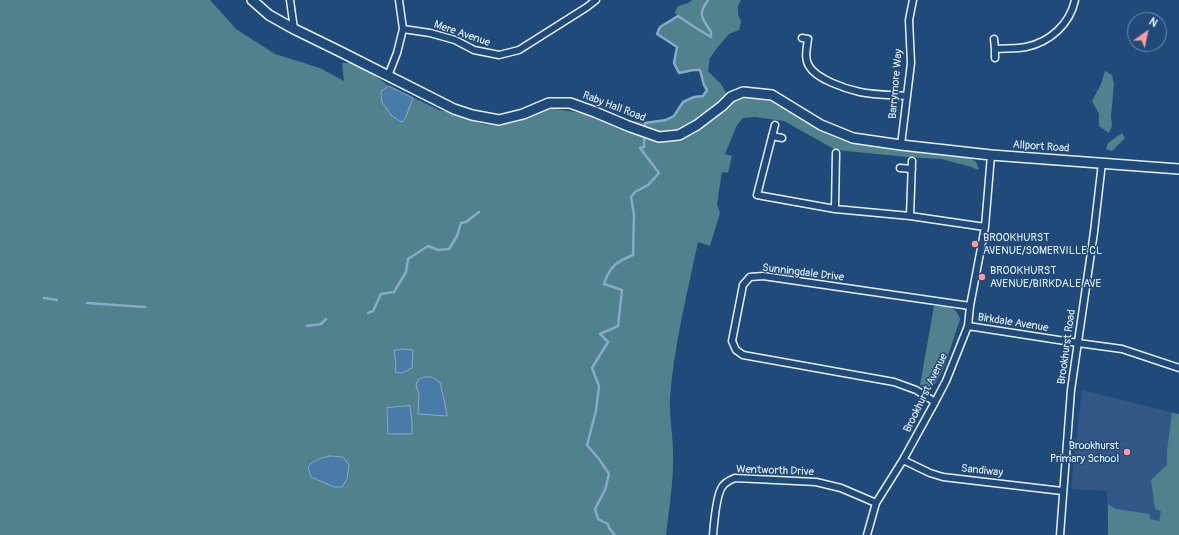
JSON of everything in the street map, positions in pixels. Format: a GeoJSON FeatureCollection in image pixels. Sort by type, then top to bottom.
{"type":"FeatureCollection","features":[{"type":"Feature","properties":{"kind":"street","name":"Raby Hall Road"},"geometry":{"type":"LineString","coordinates":[[252,0],[270,15],[294,29],[339,50],[454,109],[472,115],[499,120],[523,114],[549,103],[570,103],[628,126],[659,136],[679,135],[697,125],[722,106],[731,97],[743,92],[772,95],[821,125],[853,138],[901,145]]}},
{"type":"Feature","properties":{"kind":"street"},"geometry":{"type":"LineString","coordinates":[[290,0],[294,29]]}},
{"type":"Feature","properties":{"kind":"street"},"geometry":{"type":"LineString","coordinates":[[388,76],[397,53],[403,29],[399,0]]}},
{"type":"Feature","properties":{"kind":"street","name":"Mere Avenue"},"geometry":{"type":"LineString","coordinates":[[403,29],[430,33],[455,40],[474,50],[499,55],[519,50],[596,0]]}},
{"type":"Feature","properties":{"kind":"street","name":"Barrymore Way"},"geometry":{"type":"LineString","coordinates":[[901,145],[910,63],[909,20],[912,0]]}},
{"type":"Feature","properties":{"kind":"street"},"geometry":{"type":"LineString","coordinates":[[995,49],[1026,47],[1053,36],[1069,16],[1076,0]]}},
{"type":"Feature","properties":{"kind":"street"},"geometry":{"type":"LineString","coordinates":[[802,38],[808,39],[806,58],[809,67],[815,74],[825,80],[860,92],[906,96]]}},
{"type":"Feature","properties":{"kind":"street"},"geometry":{"type":"LineString","coordinates":[[994,39],[995,58]]}},
{"type":"Feature","properties":{"kind":"street"},"geometry":{"type":"LineString","coordinates":[[775,125],[757,195],[835,209],[910,216],[985,227]]}},
{"type":"Feature","properties":{"kind":"street"},"geometry":{"type":"LineString","coordinates":[[772,136],[782,138]]}},
{"type":"Feature","properties":{"kind":"street","name":"Allport Road"},"geometry":{"type":"LineString","coordinates":[[901,145],[991,155],[1179,169]]}},
{"type":"Feature","properties":{"kind":"street"},"geometry":{"type":"LineString","coordinates":[[835,209],[836,153]]}},
{"type":"Feature","properties":{"kind":"street","name":"Brookhurst Avenue"},"geometry":{"type":"LineString","coordinates":[[867,535],[876,503],[903,460],[946,381],[968,326],[970,306],[985,227],[991,155]]}},
{"type":"Feature","properties":{"kind":"street"},"geometry":{"type":"LineString","coordinates":[[910,216],[912,161]]}},
{"type":"Feature","properties":{"kind":"street","name":"Brookhurst Road"},"geometry":{"type":"LineString","coordinates":[[1060,535],[1062,491],[1071,390],[1094,232],[1102,163]]}},
{"type":"Feature","properties":{"kind":"street"},"geometry":{"type":"LineString","coordinates":[[900,168],[912,169]]}},
{"type":"Feature","properties":{"kind":"street","name":"Sunningdale Drive"},"geometry":{"type":"LineString","coordinates":[[935,402],[916,390],[894,382],[743,355],[736,350],[732,341],[743,285],[750,277],[763,276],[970,306]]}},
{"type":"Feature","properties":{"kind":"street","name":"Birkdale Avenue"},"geometry":{"type":"LineString","coordinates":[[968,326],[1122,349],[1179,368]]}},
{"type":"Feature","properties":{"kind":"street","name":"Sandiway"},"geometry":{"type":"LineString","coordinates":[[903,460],[930,473],[943,477],[1062,491]]}},
{"type":"Feature","properties":{"kind":"street","name":"Wentworth Drive"},"geometry":{"type":"LineString","coordinates":[[713,535],[719,494],[727,481],[735,478],[816,482],[841,488],[876,503]]}},
{"type":"Feature","properties":{"kind":"shaded area"},"geometry":{"type":"Polygon","coordinates":[[[389,86],[413,98],[405,119],[401,122],[391,115],[382,102],[381,92],[389,86]]]}},
{"type":"Feature","properties":{"kind":"shaded area"},"geometry":{"type":"Polygon","coordinates":[[[402,349],[413,350],[412,368],[402,373],[395,372],[396,363],[394,351],[402,349]]]}},
{"type":"Feature","properties":{"kind":"shaded area"},"geometry":{"type":"Polygon","coordinates":[[[424,377],[432,377],[440,382],[447,416],[418,414],[419,395],[416,385],[418,380],[424,377]]]}},
{"type":"Feature","properties":{"kind":"shaded area","name":"Brookhurst Primary School"},"geometry":{"type":"Polygon","coordinates":[[[1082,390],[1179,414],[1179,535],[1108,535],[1107,491],[1071,489],[1082,390]]]}},
{"type":"Feature","properties":{"kind":"shaded area"},"geometry":{"type":"Polygon","coordinates":[[[410,406],[412,434],[388,434],[387,408],[410,406]]]}},
{"type":"Feature","properties":{"kind":"shaded area"},"geometry":{"type":"Polygon","coordinates":[[[330,456],[343,457],[349,465],[347,479],[342,487],[334,487],[311,477],[308,467],[318,460],[330,456]]]}},
{"type":"Feature","properties":{"kind":"green space"},"geometry":{"type":"Polygon","coordinates":[[[0,0],[210,0],[236,29],[275,54],[320,68],[344,81],[342,63],[350,63],[367,70],[389,86],[439,110],[482,124],[499,126],[522,120],[549,108],[645,123],[666,120],[674,116],[683,102],[694,97],[703,96],[707,90],[700,70],[679,73],[674,63],[677,47],[657,34],[660,27],[678,16],[675,13],[676,9],[680,5],[692,0],[741,0],[738,6],[738,14],[741,22],[739,30],[729,34],[717,48],[710,58],[708,71],[721,84],[732,102],[742,98],[768,98],[814,124],[853,143],[967,156],[976,162],[979,170],[941,159],[834,149],[784,121],[755,117],[743,118],[737,125],[725,154],[732,156],[728,173],[722,172],[717,204],[720,213],[710,246],[698,242],[685,300],[670,398],[673,473],[666,535],[0,535],[0,0]]]}},
{"type":"Feature","properties":{"kind":"green space"},"geometry":{"type":"Polygon","coordinates":[[[1105,71],[1112,75],[1114,84],[1111,116],[1112,126],[1109,133],[1099,126],[1099,114],[1092,101],[1101,84],[1105,71]]]}},
{"type":"Feature","properties":{"kind":"green space"},"geometry":{"type":"Polygon","coordinates":[[[1122,133],[1125,138],[1112,151],[1106,149],[1108,143],[1122,133]]]}},
{"type":"Feature","properties":{"kind":"green space"},"geometry":{"type":"Polygon","coordinates":[[[934,306],[953,309],[956,311],[960,319],[945,365],[936,383],[927,388],[920,385],[934,306]]]}},
{"type":"Feature","properties":{"kind":"green space"},"geometry":{"type":"Polygon","coordinates":[[[1172,413],[1179,414],[1179,535],[1108,535],[1108,504],[1116,509],[1150,514],[1150,519],[1159,521],[1161,511],[1155,509],[1151,480],[1167,465],[1167,451],[1172,413]]]}},
{"type":"Feature","properties":{"kind":"waterway"},"geometry":{"type":"LineString","coordinates":[[615,535],[609,528],[608,524],[598,519],[595,509],[605,490],[609,474],[587,445],[596,411],[599,386],[592,368],[608,342],[600,334],[618,326],[622,290],[604,284],[614,265],[633,255],[634,215],[631,197],[635,192],[648,185],[659,173],[640,148],[644,147],[645,123],[666,120],[674,116],[683,102],[694,97],[703,96],[707,90],[700,70],[679,73],[674,63],[677,47],[657,34],[660,27],[678,16],[711,37],[711,32],[702,16],[708,0]]}},
{"type":"Feature","properties":{"kind":"waterway"},"geometry":{"type":"LineString","coordinates":[[368,313],[373,311],[381,294],[394,292],[406,272],[408,259],[428,246],[438,250],[449,249],[457,236],[461,223],[466,222],[479,212]]}},
{"type":"Feature","properties":{"kind":"waterway"},"geometry":{"type":"LineString","coordinates":[[44,298],[57,300]]}},
{"type":"Feature","properties":{"kind":"waterway"},"geometry":{"type":"LineString","coordinates":[[87,303],[145,307]]}},
{"type":"Feature","properties":{"kind":"waterway"},"geometry":{"type":"LineString","coordinates":[[307,326],[321,324],[326,319]]}},
{"type":"Feature","properties":{"kind":"place","name":"BROOKHURST AVENUE/SOMERVILLE CL"},"geometry":{"type":"Point","coordinates":[975,244]}},
{"type":"Feature","properties":{"kind":"place","name":"BROOKHURST AVENUE/BIRKDALE AVE"},"geometry":{"type":"Point","coordinates":[982,277]}},
{"type":"Feature","properties":{"kind":"place","name":"Brookhurst Primary School"},"geometry":{"type":"Point","coordinates":[1127,452]}}]}
